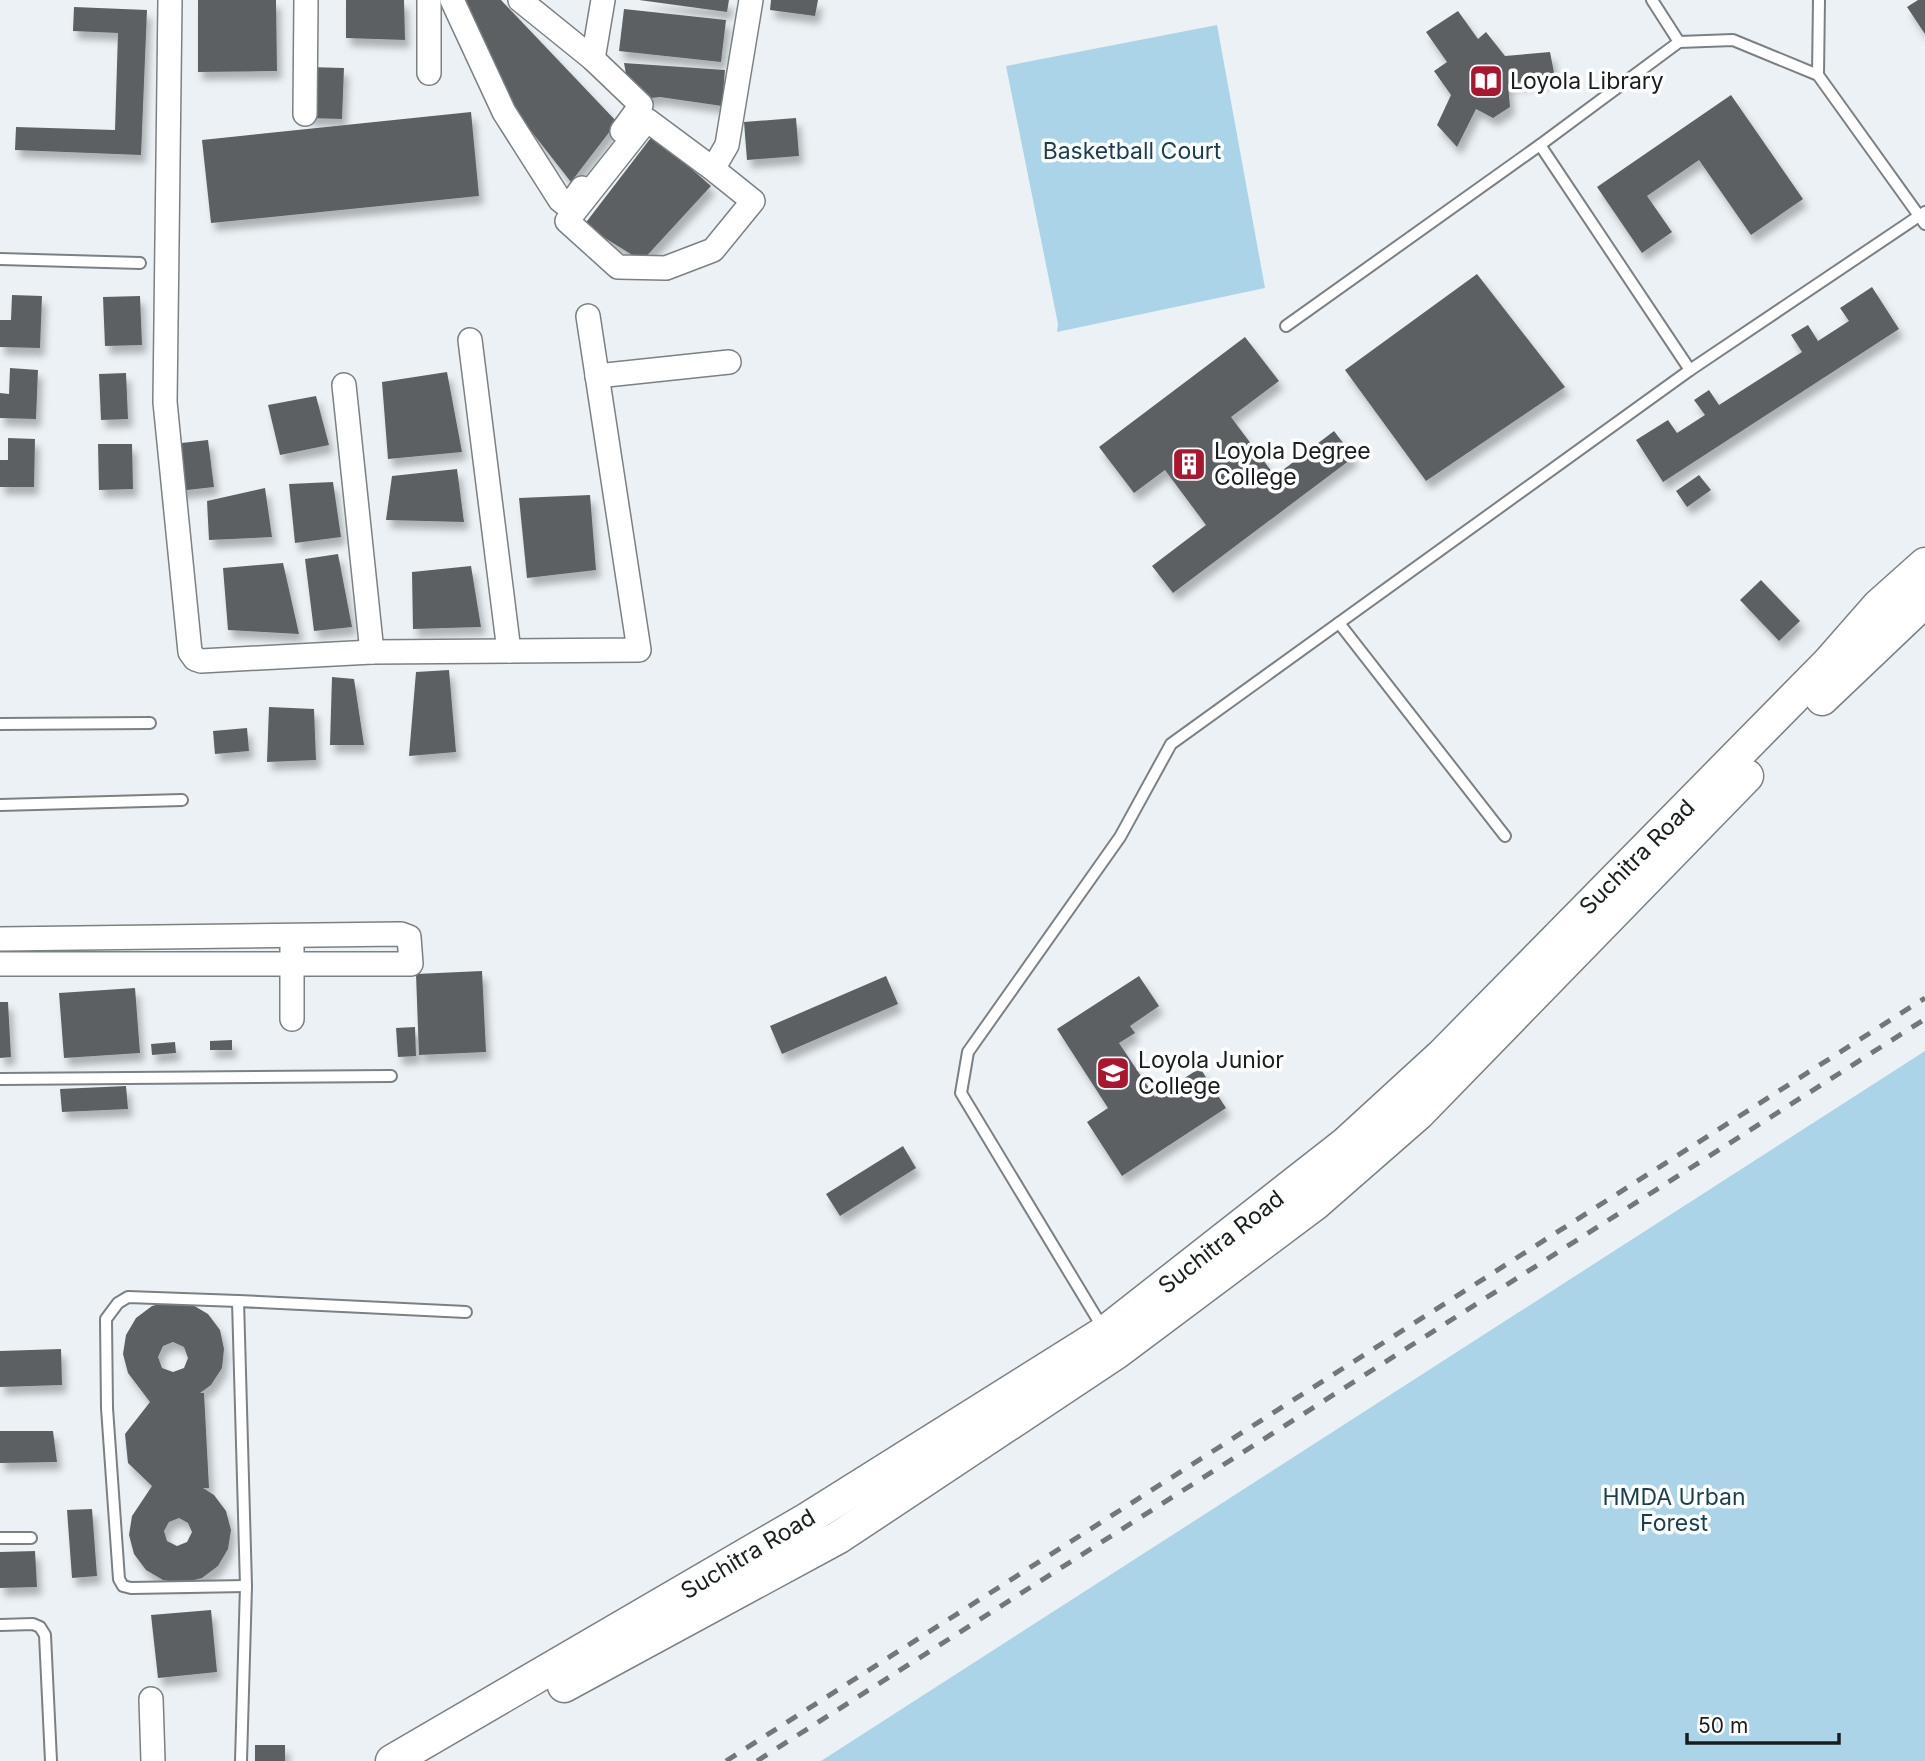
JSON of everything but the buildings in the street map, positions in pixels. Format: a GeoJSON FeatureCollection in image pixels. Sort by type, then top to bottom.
{"type":"FeatureCollection","features":[{"type":"Feature","properties":{"kind":"main road","name":"Suchitra Road"},"geometry":{"type":"LineString","coordinates":[[392,1761],[697,1599],[839,1537],[1093,1369],[1315,1204],[1418,1114],[1836,670],[1878,607],[1925,564]]}},
{"type":"Feature","properties":{"kind":"main road","name":"Suchitra Road"},"geometry":{"type":"LineString","coordinates":[[429,1761],[697,1599],[807,1519],[1105,1332],[1285,1193],[1366,1125],[1442,1055],[1836,670],[1925,601]]}},
{"type":"Feature","properties":{"kind":"street"},"geometry":{"type":"LineString","coordinates":[[170,0],[165,402],[190,652],[195,659],[201,661],[372,652],[639,650],[588,316]]}},
{"type":"Feature","properties":{"kind":"street"},"geometry":{"type":"LineString","coordinates":[[305,114],[306,0]]}},
{"type":"Feature","properties":{"kind":"street"},"geometry":{"type":"LineString","coordinates":[[429,0],[429,74]]}},
{"type":"Feature","properties":{"kind":"street"},"geometry":{"type":"LineString","coordinates":[[452,0],[504,113],[560,200],[565,204],[572,203],[641,105],[593,59],[520,0]]}},
{"type":"Feature","properties":{"kind":"street"},"geometry":{"type":"LineString","coordinates":[[593,59],[603,0]]}},
{"type":"Feature","properties":{"kind":"street"},"geometry":{"type":"LineString","coordinates":[[713,169],[727,145],[751,0]]}},
{"type":"Feature","properties":{"kind":"street"},"geometry":{"type":"LineString","coordinates":[[647,120],[713,169],[753,201],[713,250],[666,268],[618,267],[567,221],[647,120]]}},
{"type":"Feature","properties":{"kind":"street"},"geometry":{"type":"LineString","coordinates":[[470,340],[509,651]]}},
{"type":"Feature","properties":{"kind":"street"},"geometry":{"type":"LineString","coordinates":[[597,376],[729,362]]}},
{"type":"Feature","properties":{"kind":"street"},"geometry":{"type":"LineString","coordinates":[[344,386],[372,652]]}},
{"type":"Feature","properties":{"kind":"street"},"geometry":{"type":"LineString","coordinates":[[292,934],[292,1019]]}},
{"type":"Feature","properties":{"kind":"street"},"geometry":{"type":"LineString","coordinates":[[0,939],[406,934],[409,937],[411,960],[408,965],[292,962],[170,965],[0,964]]}},
{"type":"Feature","properties":{"kind":"street"},"geometry":{"type":"LineString","coordinates":[[170,937],[170,965]]}},
{"type":"Feature","properties":{"kind":"street"},"geometry":{"type":"LineString","coordinates":[[151,1699],[153,1761]]}},
{"type":"Feature","properties":{"kind":"lane"},"geometry":{"type":"LineString","coordinates":[[1652,0],[1679,41]]}},
{"type":"Feature","properties":{"kind":"lane"},"geometry":{"type":"LineString","coordinates":[[1818,75],[1819,0]]}},
{"type":"Feature","properties":{"kind":"lane"},"geometry":{"type":"LineString","coordinates":[[1105,1332],[961,1093],[968,1052],[1120,837],[1171,744],[1690,370],[1923,217],[1818,75],[1733,40],[1679,41],[1540,145],[1286,326]]}},
{"type":"Feature","properties":{"kind":"lane"},"geometry":{"type":"LineString","coordinates":[[1540,145],[1690,370]]}},
{"type":"Feature","properties":{"kind":"lane"},"geometry":{"type":"LineString","coordinates":[[0,259],[140,263]]}},
{"type":"Feature","properties":{"kind":"lane"},"geometry":{"type":"LineString","coordinates":[[1339,623],[1505,836]]}},
{"type":"Feature","properties":{"kind":"lane"},"geometry":{"type":"LineString","coordinates":[[0,724],[150,723]]}},
{"type":"Feature","properties":{"kind":"lane"},"geometry":{"type":"LineString","coordinates":[[0,805],[182,800]]}},
{"type":"Feature","properties":{"kind":"lane"},"geometry":{"type":"LineString","coordinates":[[0,1079],[391,1076]]}},
{"type":"Feature","properties":{"kind":"lane"},"geometry":{"type":"LineString","coordinates":[[246,1586],[123,1586],[119,1579],[107,1408],[106,1319],[118,1303],[128,1297],[466,1312]]}},
{"type":"Feature","properties":{"kind":"lane"},"geometry":{"type":"LineString","coordinates":[[238,1301],[246,1586],[241,1761]]}},
{"type":"Feature","properties":{"kind":"lane"},"geometry":{"type":"LineString","coordinates":[[0,1538],[31,1538]]}},
{"type":"Feature","properties":{"kind":"lane"},"geometry":{"type":"LineString","coordinates":[[0,1625],[33,1624],[40,1627],[45,1634],[51,1761]]}},
{"type":"Feature","properties":{"kind":"green space","name":"Basketball Court"},"geometry":{"type":"Polygon","coordinates":[[[1217,25],[1265,288],[1057,332],[1058,324],[1006,66],[1217,25]]]}},
{"type":"Feature","properties":{"kind":"green space","name":"HMDA Urban Forest"},"geometry":{"type":"Polygon","coordinates":[[[1925,1051],[1925,1761],[821,1761],[1925,1051]]]}},
{"type":"Feature","properties":{"kind":"railway"},"geometry":{"type":"LineString","coordinates":[[726,1761],[1925,998]]}},
{"type":"Feature","properties":{"kind":"railway"},"geometry":{"type":"LineString","coordinates":[[757,1761],[1925,1019]]}},
{"type":"Feature","properties":{"kind":"place","name":"Loyola Library"},"geometry":{"type":"Point","coordinates":[1486,81]}},
{"type":"Feature","properties":{"kind":"place","name":"Loyola Degree College"},"geometry":{"type":"Point","coordinates":[1189,464]}},
{"type":"Feature","properties":{"kind":"place","name":"Loyola Junior College"},"geometry":{"type":"Point","coordinates":[1113,1073]}}]}
